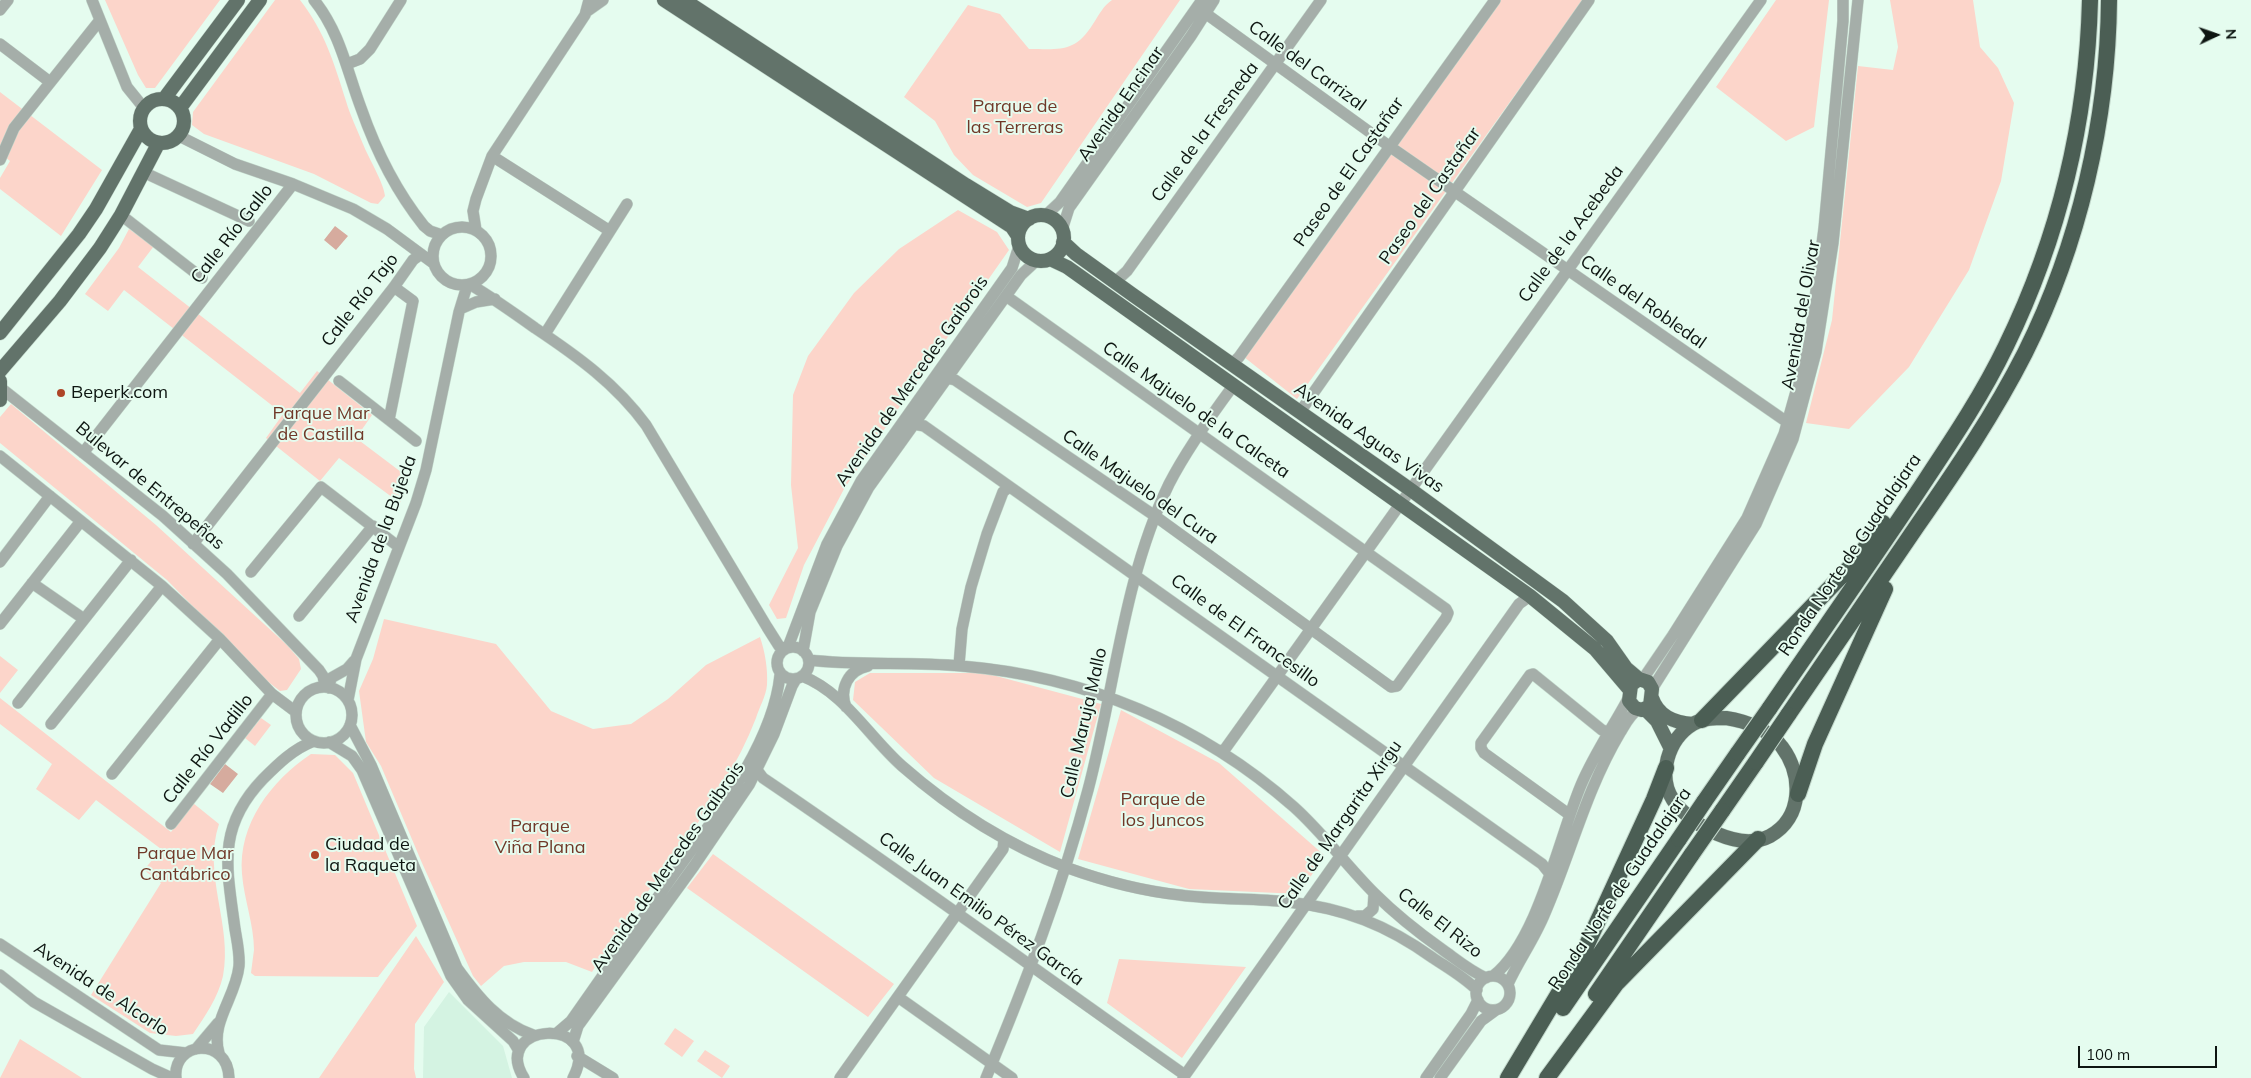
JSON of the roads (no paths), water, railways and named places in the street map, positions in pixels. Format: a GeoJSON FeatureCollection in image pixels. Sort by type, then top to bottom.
{"type":"FeatureCollection","features":[{"type":"Feature","properties":{"kind":"highway","name":"Ronda Norte de Guadalajara"},"geometry":{"type":"LineString","coordinates":[[1515,1078],[1769,709],[1977,401],[2009,341],[2035,282],[2054,225],[2072,157],[2083,96],[2090,0]]}},
{"type":"Feature","properties":{"kind":"highway"},"geometry":{"type":"LineString","coordinates":[[1798,794],[1815,744],[1879,599],[1959,478],[2034,334],[2059,271],[2078,210],[2094,146],[2106,57],[2109,0]]}},
{"type":"Feature","properties":{"kind":"highway"},"geometry":{"type":"LineString","coordinates":[[1539,1078],[1986,425]]}},
{"type":"Feature","properties":{"kind":"highway"},"geometry":{"type":"LineString","coordinates":[[1698,722],[1856,561],[1904,495],[1956,434]]}},
{"type":"Feature","properties":{"kind":"highway"},"geometry":{"type":"LineString","coordinates":[[1508,1078],[1584,951],[1654,799],[1666,768]]}},
{"type":"Feature","properties":{"kind":"highway"},"geometry":{"type":"LineString","coordinates":[[1547,1078],[1608,994],[1758,839]]}},
{"type":"Feature","properties":{"kind":"main road"},"geometry":{"type":"LineString","coordinates":[[164,98],[238,0]]}},
{"type":"Feature","properties":{"kind":"main road"},"geometry":{"type":"LineString","coordinates":[[180,108],[260,0]]}},
{"type":"Feature","properties":{"kind":"main road"},"geometry":{"type":"LineString","coordinates":[[664,0],[766,61],[964,189],[1012,227],[1029,258],[1043,260],[1056,255],[1062,236],[1058,224],[1045,216],[1029,219],[1010,212],[964,189]]}},
{"type":"Feature","properties":{"kind":"main road"},"geometry":{"type":"LineString","coordinates":[[684,0],[766,61]]}},
{"type":"Feature","properties":{"kind":"main road"},"geometry":{"type":"LineString","coordinates":[[164,98],[174,102],[180,108],[184,116],[184,128],[179,136],[172,141],[158,144],[149,140],[141,129],[140,120],[144,108],[149,102],[164,98]]}},
{"type":"Feature","properties":{"kind":"main road"},"geometry":{"type":"LineString","coordinates":[[0,333],[39,286],[84,226],[141,129]]}},
{"type":"Feature","properties":{"kind":"main road"},"geometry":{"type":"LineString","coordinates":[[0,371],[60,301],[121,216],[158,144]]}},
{"type":"Feature","properties":{"kind":"main road"},"geometry":{"type":"LineString","coordinates":[[1019,241],[1020,230],[1029,219]]}},
{"type":"Feature","properties":{"kind":"main road","name":"Avenida Aguas Vivas"},"geometry":{"type":"LineString","coordinates":[[1062,236],[1114,282],[1411,490],[1581,616],[1607,641],[1626,668],[1635,686]]}},
{"type":"Feature","properties":{"kind":"main road","name":"Avenida Aguas Vivas"},"geometry":{"type":"LineString","coordinates":[[1043,260],[1067,267],[1530,596],[1595,649],[1635,686]]}},
{"type":"Feature","properties":{"kind":"main road"},"geometry":{"type":"LineString","coordinates":[[1671,749],[1647,702],[1648,682],[1635,686],[1630,704],[1647,702],[1678,724],[1726,718],[1738,720],[1766,733],[1782,746],[1789,758],[1797,782],[1798,794],[1795,806],[1787,820],[1777,831],[1767,837],[1758,839],[1742,841],[1728,839],[1696,821],[1680,809],[1672,799],[1666,783],[1666,768],[1671,749],[1677,738],[1698,722]]}},
{"type":"Feature","properties":{"kind":"street"},"geometry":{"type":"LineString","coordinates":[[0,10],[8,0]]}},
{"type":"Feature","properties":{"kind":"street"},"geometry":{"type":"LineString","coordinates":[[92,0],[127,87],[144,108]]}},
{"type":"Feature","properties":{"kind":"street"},"geometry":{"type":"LineString","coordinates":[[314,0],[332,29],[347,64],[369,130],[396,185],[424,226],[430,231],[442,234]]}},
{"type":"Feature","properties":{"kind":"street"},"geometry":{"type":"LineString","coordinates":[[347,64],[360,59],[370,48],[402,0]]}},
{"type":"Feature","properties":{"kind":"street"},"geometry":{"type":"LineString","coordinates":[[461,227],[473,211],[479,188],[492,156],[586,12],[589,0]]}},
{"type":"Feature","properties":{"kind":"street"},"geometry":{"type":"LineString","coordinates":[[586,12],[602,0]]}},
{"type":"Feature","properties":{"kind":"street","name":"Avenida Encinar"},"geometry":{"type":"LineString","coordinates":[[1045,216],[1060,202],[1202,0]]}},
{"type":"Feature","properties":{"kind":"street","name":"Avenida Encinar"},"geometry":{"type":"LineString","coordinates":[[1062,236],[1069,208],[1191,36],[1214,0]]}},
{"type":"Feature","properties":{"kind":"street","name":"Calle de la Fresneda"},"geometry":{"type":"LineString","coordinates":[[1114,282],[1127,271],[1321,0]]}},
{"type":"Feature","properties":{"kind":"street","name":"Paseo de El Castañar"},"geometry":{"type":"LineString","coordinates":[[1232,364],[1239,357],[1495,0]]}},
{"type":"Feature","properties":{"kind":"street","name":"Paseo del Castañar"},"geometry":{"type":"LineString","coordinates":[[1300,412],[1589,0]]}},
{"type":"Feature","properties":{"kind":"street","name":"Calle de la Acebeda"},"geometry":{"type":"LineString","coordinates":[[1220,751],[1225,749],[1278,677],[1566,270],[1761,0]]}},
{"type":"Feature","properties":{"kind":"street","name":"Avenida del Olivar"},"geometry":{"type":"LineString","coordinates":[[1489,977],[1506,965],[1530,922],[1550,874],[1585,776],[1608,732],[1635,686],[1673,635],[1747,518],[1787,422],[1809,344],[1824,228],[1843,22],[1843,0]]}},
{"type":"Feature","properties":{"kind":"street","name":"Avenida del Olivar"},"geometry":{"type":"LineString","coordinates":[[1508,984],[1546,913],[1592,788],[1616,740],[1632,714],[1647,702],[1756,524],[1793,438],[1816,352],[1833,243],[1858,0]]}},
{"type":"Feature","properties":{"kind":"street","name":"Calle del Carrizal"},"geometry":{"type":"LineString","coordinates":[[1205,13],[1389,146],[1455,191]]}},
{"type":"Feature","properties":{"kind":"street"},"geometry":{"type":"LineString","coordinates":[[0,160],[12,132],[100,20]]}},
{"type":"Feature","properties":{"kind":"street"},"geometry":{"type":"LineString","coordinates":[[0,44],[50,82]]}},
{"type":"Feature","properties":{"kind":"street"},"geometry":{"type":"LineString","coordinates":[[179,136],[235,164],[293,184],[353,209],[417,250],[433,263],[440,276],[454,285],[469,285],[498,301],[572,352],[612,385],[641,418],[783,651]]}},
{"type":"Feature","properties":{"kind":"street"},"geometry":{"type":"LineString","coordinates":[[492,156],[610,231]]}},
{"type":"Feature","properties":{"kind":"street"},"geometry":{"type":"LineString","coordinates":[[143,172],[249,221]]}},
{"type":"Feature","properties":{"kind":"street","name":"Calle Río Gallo"},"geometry":{"type":"LineString","coordinates":[[83,453],[293,184]]}},
{"type":"Feature","properties":{"kind":"street","name":"Calle del Robledal"},"geometry":{"type":"LineString","coordinates":[[1455,191],[1787,422]]}},
{"type":"Feature","properties":{"kind":"street"},"geometry":{"type":"LineString","coordinates":[[545,334],[627,204]]}},
{"type":"Feature","properties":{"kind":"street"},"geometry":{"type":"LineString","coordinates":[[473,211],[476,230]]}},
{"type":"Feature","properties":{"kind":"street"},"geometry":{"type":"LineString","coordinates":[[121,216],[202,278]]}},
{"type":"Feature","properties":{"kind":"street"},"geometry":{"type":"LineString","coordinates":[[433,263],[432,249],[442,234],[451,229],[461,227],[476,230],[484,238],[491,252],[491,260],[486,274],[490,289],[498,301]]}},
{"type":"Feature","properties":{"kind":"street","name":"Avenida de Mercedes Gaibrois"},"geometry":{"type":"LineString","coordinates":[[783,651],[827,544],[861,481],[1012,268],[1019,241]]}},
{"type":"Feature","properties":{"kind":"street"},"geometry":{"type":"LineString","coordinates":[[417,250],[432,249]]}},
{"type":"Feature","properties":{"kind":"street","name":"Calle Río Tajo"},"geometry":{"type":"LineString","coordinates":[[193,544],[394,287],[413,260],[417,250]]}},
{"type":"Feature","properties":{"kind":"street","name":"Avenida de Mercedes Gaibrois"},"geometry":{"type":"LineString","coordinates":[[806,655],[810,612],[837,546],[869,487],[1021,275],[1043,260]]}},
{"type":"Feature","properties":{"kind":"street"},"geometry":{"type":"LineString","coordinates":[[469,285],[486,274]]}},
{"type":"Feature","properties":{"kind":"street","name":"Avenida de la Bujeda"},"geometry":{"type":"LineString","coordinates":[[454,285],[457,291],[459,311]]}},
{"type":"Feature","properties":{"kind":"street","name":"Avenida de la Bujeda"},"geometry":{"type":"LineString","coordinates":[[348,700],[356,659],[426,470],[459,311],[469,285]]}},
{"type":"Feature","properties":{"kind":"street"},"geometry":{"type":"LineString","coordinates":[[388,420],[413,301],[394,287]]}},
{"type":"Feature","properties":{"kind":"street","name":"Calle Majuelo de la Calceta"},"geometry":{"type":"LineString","coordinates":[[1006,296],[1446,609],[1448,613],[1394,687],[1311,630]]}},
{"type":"Feature","properties":{"kind":"street"},"geometry":{"type":"LineString","coordinates":[[459,311],[476,302],[498,301]]}},
{"type":"Feature","properties":{"kind":"street","name":"Calle Majuelo del Cura"},"geometry":{"type":"LineString","coordinates":[[946,378],[955,380],[1155,516],[1311,630]]}},
{"type":"Feature","properties":{"kind":"street"},"geometry":{"type":"LineString","coordinates":[[339,382],[416,441]]}},
{"type":"Feature","properties":{"kind":"street","name":"Calle Maruja Mallo"},"geometry":{"type":"LineString","coordinates":[[986,1078],[1030,967],[1066,867],[1093,772],[1136,575],[1155,516],[1181,462],[1233,386]]}},
{"type":"Feature","properties":{"kind":"street","name":"Bulevar de Entrepeñas"},"geometry":{"type":"LineString","coordinates":[[0,390],[163,516],[227,574],[296,645],[323,676],[327,687]]}},
{"type":"Feature","properties":{"kind":"street","name":"Calle de El Francesillo"},"geometry":{"type":"LineString","coordinates":[[914,424],[924,426],[1136,575],[1542,864],[1550,874]]}},
{"type":"Feature","properties":{"kind":"street"},"geometry":{"type":"LineString","coordinates":[[0,456],[162,586],[220,639],[272,694],[296,712]]}},
{"type":"Feature","properties":{"kind":"street"},"geometry":{"type":"LineString","coordinates":[[251,572],[321,487],[399,547]]}},
{"type":"Feature","properties":{"kind":"street"},"geometry":{"type":"LineString","coordinates":[[959,665],[962,629],[979,557],[1003,492],[1009,487]]}},
{"type":"Feature","properties":{"kind":"street"},"geometry":{"type":"LineString","coordinates":[[0,562],[50,496]]}},
{"type":"Feature","properties":{"kind":"street"},"geometry":{"type":"LineString","coordinates":[[0,624],[82,521]]}},
{"type":"Feature","properties":{"kind":"street"},"geometry":{"type":"LineString","coordinates":[[299,616],[373,526]]}},
{"type":"Feature","properties":{"kind":"street"},"geometry":{"type":"LineString","coordinates":[[18,703],[131,560]]}},
{"type":"Feature","properties":{"kind":"street"},"geometry":{"type":"LineString","coordinates":[[32,583],[84,619]]}},
{"type":"Feature","properties":{"kind":"street"},"geometry":{"type":"LineString","coordinates":[[51,724],[162,586]]}},
{"type":"Feature","properties":{"kind":"street","name":"Calle de Margarita Xirgu"},"geometry":{"type":"LineString","coordinates":[[1184,1076],[1519,604],[1523,599],[1530,596]]}},
{"type":"Feature","properties":{"kind":"street"},"geometry":{"type":"LineString","coordinates":[[112,774],[220,639]]}},
{"type":"Feature","properties":{"kind":"street"},"geometry":{"type":"LineString","coordinates":[[796,647],[806,655],[807,671],[799,678],[790,680],[780,675],[777,668],[783,651],[796,647]]}},
{"type":"Feature","properties":{"kind":"street","name":"Calle El Rizo"},"geometry":{"type":"LineString","coordinates":[[806,655],[877,664],[959,665],[1015,672],[1064,682],[1110,696],[1150,712],[1220,751],[1295,807],[1374,894],[1422,934],[1471,970],[1489,977]]}},
{"type":"Feature","properties":{"kind":"street","name":"Avenida de la Bujeda"},"geometry":{"type":"LineString","coordinates":[[327,687],[332,678],[347,669],[356,659]]}},
{"type":"Feature","properties":{"kind":"street"},"geometry":{"type":"LineString","coordinates":[[846,707],[842,698],[848,677],[860,667],[877,664]]}},
{"type":"Feature","properties":{"kind":"street"},"geometry":{"type":"LineString","coordinates":[[1570,815],[1484,752],[1481,748],[1481,743],[1530,675],[1533,674],[1602,730],[1608,732]]}},
{"type":"Feature","properties":{"kind":"street","name":"Avenida de Mercedes Gaibrois"},"geometry":{"type":"LineString","coordinates":[[557,1033],[571,1021],[740,780],[764,729],[778,691],[780,675]]}},
{"type":"Feature","properties":{"kind":"street","name":"Avenida de Mercedes Gaibrois"},"geometry":{"type":"LineString","coordinates":[[573,1042],[578,1026],[694,866],[757,770],[774,734],[792,686],[799,678]]}},
{"type":"Feature","properties":{"kind":"street","name":"Calle El Rizo"},"geometry":{"type":"LineString","coordinates":[[799,678],[820,684],[846,707],[901,765],[956,809],[1004,839],[1066,867],[1099,878],[1180,895],[1305,904],[1357,916],[1391,930],[1449,968],[1477,995]]}},
{"type":"Feature","properties":{"kind":"street"},"geometry":{"type":"LineString","coordinates":[[229,1078],[226,1063],[219,1054],[216,1036],[221,1017],[232,993],[239,962],[227,862],[230,836],[239,809],[253,790],[284,758],[314,741],[329,742],[339,738],[350,725],[352,712],[348,700],[337,690],[327,687],[315,689],[305,694],[296,712],[299,728],[284,758]]}},
{"type":"Feature","properties":{"kind":"street","name":"Calle Río Vadillo"},"geometry":{"type":"LineString","coordinates":[[171,824],[272,694]]}},
{"type":"Feature","properties":{"kind":"street"},"geometry":{"type":"LineString","coordinates":[[350,725],[371,765],[457,968],[475,992],[493,1011],[510,1024],[533,1035],[557,1033],[573,1042],[578,1056],[578,1064],[573,1078]]}},
{"type":"Feature","properties":{"kind":"street"},"geometry":{"type":"LineString","coordinates":[[299,728],[314,741]]}},
{"type":"Feature","properties":{"kind":"street"},"geometry":{"type":"LineString","coordinates":[[329,742],[352,756],[362,770],[451,976],[468,1000],[513,1040],[520,1051]]}},
{"type":"Feature","properties":{"kind":"street","name":"Calle Juan Emilio Pérez García"},"geometry":{"type":"LineString","coordinates":[[757,770],[763,778],[958,914],[1184,1076]]}},
{"type":"Feature","properties":{"kind":"street"},"geometry":{"type":"LineString","coordinates":[[840,1078],[1003,849],[1004,839]]}},
{"type":"Feature","properties":{"kind":"street","name":"Calle El Rizo"},"geometry":{"type":"LineString","coordinates":[[1357,916],[1365,916],[1372,909],[1374,894]]}},
{"type":"Feature","properties":{"kind":"street","name":"Avenida de Alcorlo"},"geometry":{"type":"LineString","coordinates":[[0,944],[159,1050],[191,1051],[207,1048],[219,1054]]}},
{"type":"Feature","properties":{"kind":"street"},"geometry":{"type":"LineString","coordinates":[[0,975],[34,1002],[152,1069],[174,1078],[176,1065],[221,1017]]}},
{"type":"Feature","properties":{"kind":"street"},"geometry":{"type":"LineString","coordinates":[[1426,1078],[1471,1014],[1480,983],[1489,977],[1498,977],[1508,984],[1510,996],[1507,1004],[1480,1020],[1440,1078]]}},
{"type":"Feature","properties":{"kind":"street"},"geometry":{"type":"LineString","coordinates":[[1477,995],[1482,1006],[1496,1010]]}},
{"type":"Feature","properties":{"kind":"street"},"geometry":{"type":"LineString","coordinates":[[898,997],[1012,1078]]}},
{"type":"Feature","properties":{"kind":"street"},"geometry":{"type":"LineString","coordinates":[[524,1078],[519,1066],[520,1051],[522,1046],[533,1035]]}},
{"type":"Feature","properties":{"kind":"street"},"geometry":{"type":"LineString","coordinates":[[578,1056],[613,1078]]}},
{"type":"Feature","properties":{"kind":"place","name":"Beperk.com"},"geometry":{"type":"Point","coordinates":[61,393]}},
{"type":"Feature","properties":{"kind":"place","name":"Ciudad de la Raqueta"},"geometry":{"type":"Point","coordinates":[315,855]}},
{"type":"Feature","properties":{"kind":"park label","name":"Parque de las Terreras"},"geometry":{"type":"Point","coordinates":[1015,117]}},
{"type":"Feature","properties":{"kind":"park label","name":"Parque Mar de Castilla"},"geometry":{"type":"Point","coordinates":[321,424]}},
{"type":"Feature","properties":{"kind":"park label","name":"Parque de los Juncos"},"geometry":{"type":"Point","coordinates":[1163,810]}},
{"type":"Feature","properties":{"kind":"park label","name":"Parque Viña Plana"},"geometry":{"type":"Point","coordinates":[540,838]}},
{"type":"Feature","properties":{"kind":"park label","name":"Parque Mar Cantábrico"},"geometry":{"type":"Point","coordinates":[185,864]}}]}
